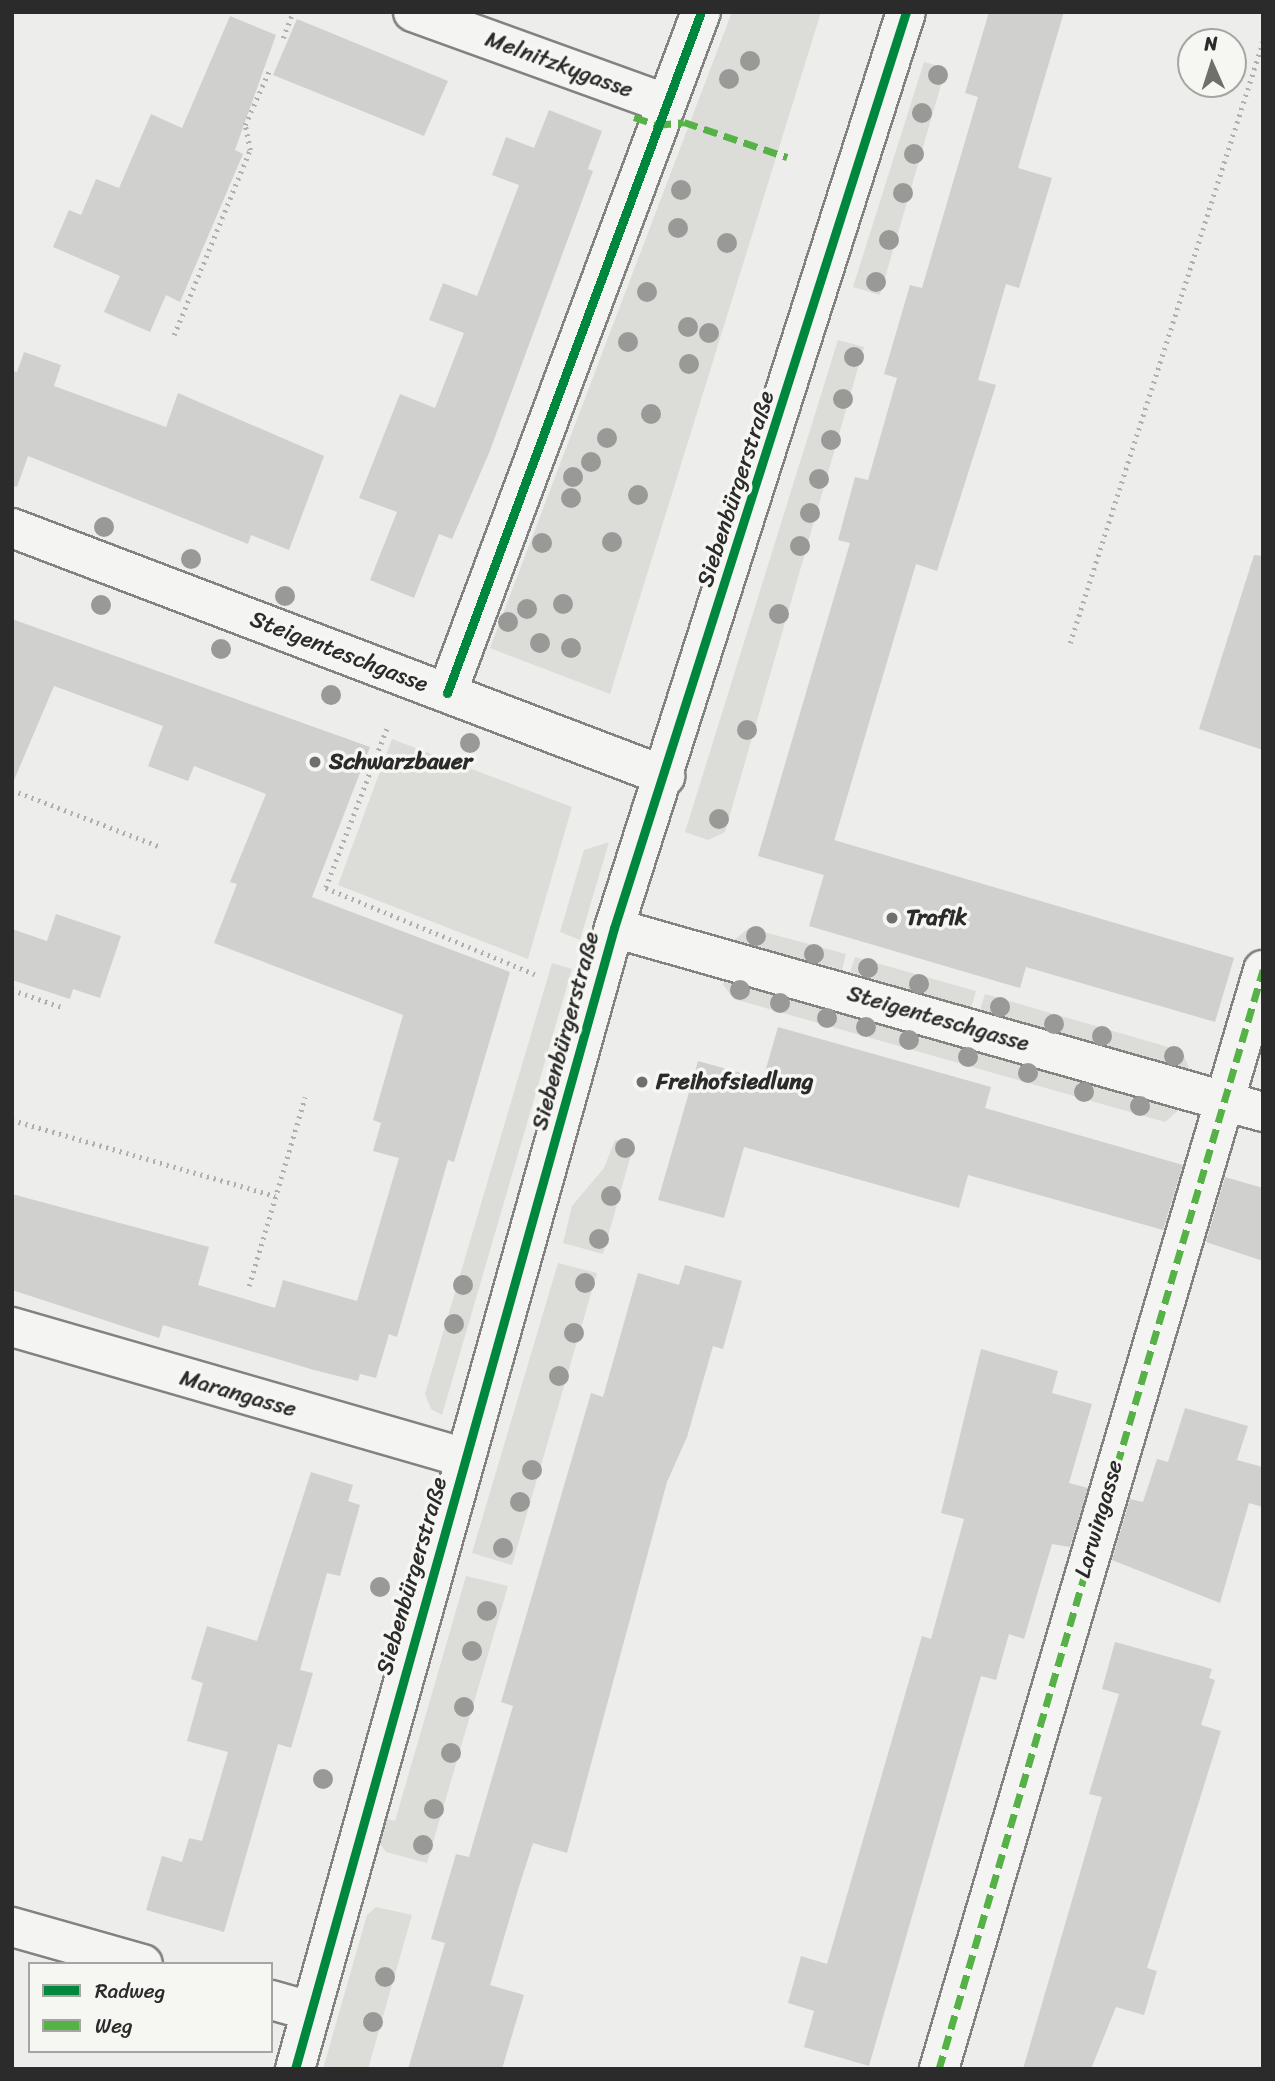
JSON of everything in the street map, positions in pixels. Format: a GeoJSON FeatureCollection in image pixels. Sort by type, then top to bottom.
{"type":"FeatureCollection","features":[{"type":"Feature","properties":{"kind":"street","name":"Melnitzkygasse"},"geometry":{"type":"LineString","coordinates":[[413,12],[665,103]]}},
{"type":"Feature","properties":{"kind":"street"},"geometry":{"type":"LineString","coordinates":[[447,693],[701,12]]}},
{"type":"Feature","properties":{"kind":"street","name":"Siebenbürgerstraße"},"geometry":{"type":"LineString","coordinates":[[295,2069],[614,928],[666,776],[906,12]]}},
{"type":"Feature","properties":{"kind":"street","name":"Steigenteschgasse"},"geometry":{"type":"LineString","coordinates":[[12,528],[666,776]]}},
{"type":"Feature","properties":{"kind":"street","name":"Steigenteschgasse"},"geometry":{"type":"LineString","coordinates":[[614,928],[1263,1112]]}},
{"type":"Feature","properties":{"kind":"street","name":"Larwingasse"},"geometry":{"type":"LineString","coordinates":[[939,2069],[1222,1100],[1263,970]]}},
{"type":"Feature","properties":{"kind":"street","name":"Marangasse"},"geometry":{"type":"LineString","coordinates":[[12,1327],[465,1458]]}},
{"type":"Feature","properties":{"kind":"street"},"geometry":{"type":"LineString","coordinates":[[12,1927],[136,1962]]}},
{"type":"Feature","properties":{"kind":"street"},"geometry":{"type":"LineString","coordinates":[[273,2001],[310,2011]]}},
{"type":"Feature","properties":{"kind":"path"},"geometry":{"type":"LineString","coordinates":[[283,38],[293,12]]}},
{"type":"Feature","properties":{"kind":"path"},"geometry":{"type":"LineString","coordinates":[[1070,643],[1263,41]]}},
{"type":"Feature","properties":{"kind":"path"},"geometry":{"type":"LineString","coordinates":[[174,335],[250,150],[245,125],[269,71]]}},
{"type":"Feature","properties":{"kind":"path"},"geometry":{"type":"LineString","coordinates":[[387,729],[326,888],[535,974]]}},
{"type":"Feature","properties":{"kind":"path"},"geometry":{"type":"LineString","coordinates":[[12,790],[161,847]]}},
{"type":"Feature","properties":{"kind":"path"},"geometry":{"type":"LineString","coordinates":[[12,990],[64,1008]]}},
{"type":"Feature","properties":{"kind":"path"},"geometry":{"type":"LineString","coordinates":[[248,1286],[305,1097]]}},
{"type":"Feature","properties":{"kind":"path"},"geometry":{"type":"LineString","coordinates":[[12,1121],[275,1196]]}},
{"type":"Feature","properties":{"kind":"shaded area"},"geometry":{"type":"Polygon","coordinates":[[[732,12],[821,12],[610,694],[490,648],[732,12]]]}},
{"type":"Feature","properties":{"kind":"shaded area"},"geometry":{"type":"Polygon","coordinates":[[[924,62],[946,68],[880,295],[853,287],[924,62]]]}},
{"type":"Feature","properties":{"kind":"shaded area"},"geometry":{"type":"Polygon","coordinates":[[[838,340],[864,347],[725,832],[708,840],[685,832],[838,340]]]}},
{"type":"Feature","properties":{"kind":"shaded area"},"geometry":{"type":"Polygon","coordinates":[[[392,739],[572,807],[528,959],[338,885],[392,739]]]}},
{"type":"Feature","properties":{"kind":"shaded area"},"geometry":{"type":"Polygon","coordinates":[[[609,842],[580,940],[560,932],[584,850],[609,842]]]}},
{"type":"Feature","properties":{"kind":"shaded area"},"geometry":{"type":"Polygon","coordinates":[[[749,928],[846,954],[842,970],[734,940],[749,928]]]}},
{"type":"Feature","properties":{"kind":"shaded area"},"geometry":{"type":"Polygon","coordinates":[[[855,957],[976,991],[971,1008],[850,972],[855,957]]]}},
{"type":"Feature","properties":{"kind":"shaded area"},"geometry":{"type":"Polygon","coordinates":[[[552,963],[572,969],[442,1415],[431,1409],[425,1394],[552,963]]]}},
{"type":"Feature","properties":{"kind":"shaded area"},"geometry":{"type":"Polygon","coordinates":[[[725,976],[1181,1108],[1165,1122],[734,999],[723,985],[725,976]]]}},
{"type":"Feature","properties":{"kind":"shaded area"},"geometry":{"type":"Polygon","coordinates":[[[985,994],[1182,1051],[1190,1070],[980,1010],[985,994]]]}},
{"type":"Feature","properties":{"kind":"shaded area"},"geometry":{"type":"Polygon","coordinates":[[[615,1140],[634,1144],[603,1254],[563,1243],[572,1206],[604,1168],[615,1140]]]}},
{"type":"Feature","properties":{"kind":"shaded area"},"geometry":{"type":"Polygon","coordinates":[[[558,1263],[597,1273],[512,1565],[472,1553],[558,1263]]]}},
{"type":"Feature","properties":{"kind":"shaded area"},"geometry":{"type":"Polygon","coordinates":[[[466,1576],[508,1586],[427,1863],[386,1852],[376,1838],[384,1818],[395,1821],[466,1576]]]}},
{"type":"Feature","properties":{"kind":"shaded area"},"geometry":{"type":"Polygon","coordinates":[[[376,1907],[412,1915],[368,2069],[323,2069],[367,1915],[376,1907]]]}},
{"type":"Feature","properties":{"kind":"building"},"geometry":{"type":"Polygon","coordinates":[[[989,12],[1064,12],[1018,168],[1052,178],[1019,288],[1006,284],[978,380],[996,385],[937,571],[916,564],[824,875],[758,856],[850,543],[838,540],[855,477],[868,480],[897,378],[884,374],[910,285],[922,288],[978,97],[965,93],[989,12]]]}},
{"type":"Feature","properties":{"kind":"building"},"geometry":{"type":"Polygon","coordinates":[[[230,16],[276,35],[235,150],[243,154],[180,302],[166,295],[150,332],[104,312],[120,276],[53,247],[69,210],[81,215],[96,179],[119,188],[151,114],[182,128],[230,16]]]}},
{"type":"Feature","properties":{"kind":"building"},"geometry":{"type":"Polygon","coordinates":[[[297,19],[448,81],[424,136],[273,75],[297,19]]]}},
{"type":"Feature","properties":{"kind":"building"},"geometry":{"type":"Polygon","coordinates":[[[549,110],[602,131],[588,169],[593,171],[489,453],[452,539],[439,534],[414,598],[370,580],[397,512],[359,498],[400,394],[435,408],[464,333],[429,320],[443,283],[477,296],[519,185],[492,175],[506,137],[534,148],[549,110]]]}},
{"type":"Feature","properties":{"kind":"building"},"geometry":{"type":"Polygon","coordinates":[[[24,352],[61,365],[54,386],[166,427],[178,393],[324,456],[289,550],[251,535],[248,544],[28,456],[17,487],[12,486],[12,371],[17,372],[24,352]]]}},
{"type":"Feature","properties":{"kind":"building"},"geometry":{"type":"Polygon","coordinates":[[[1254,555],[1263,556],[1263,750],[1199,729],[1254,555]]]}},
{"type":"Feature","properties":{"kind":"building"},"geometry":{"type":"Polygon","coordinates":[[[12,619],[370,747],[312,897],[510,972],[454,1162],[448,1160],[397,1337],[389,1334],[376,1378],[360,1374],[358,1381],[163,1325],[159,1338],[12,1290],[12,1194],[209,1247],[198,1285],[275,1308],[283,1280],[357,1301],[399,1158],[373,1151],[381,1123],[373,1120],[403,1015],[214,943],[237,884],[230,882],[266,794],[194,766],[188,781],[148,766],[163,726],[54,686],[12,785],[12,619]]]}},
{"type":"Feature","properties":{"kind":"building"},"geometry":{"type":"Polygon","coordinates":[[[834,840],[1234,958],[1215,1022],[1026,967],[1020,988],[809,926],[834,840]]]}},
{"type":"Feature","properties":{"kind":"building"},"geometry":{"type":"Polygon","coordinates":[[[56,914],[121,936],[100,998],[73,989],[70,999],[12,980],[12,929],[47,941],[56,914]]]}},
{"type":"Feature","properties":{"kind":"building"},"geometry":{"type":"Polygon","coordinates":[[[778,1027],[991,1087],[985,1108],[1183,1165],[1163,1230],[968,1175],[959,1208],[744,1147],[724,1218],[658,1200],[698,1061],[763,1079],[778,1027]]]}},
{"type":"Feature","properties":{"kind":"building"},"geometry":{"type":"Polygon","coordinates":[[[1225,1177],[1263,1188],[1263,1261],[1206,1242],[1225,1177]]]}},
{"type":"Feature","properties":{"kind":"building"},"geometry":{"type":"Polygon","coordinates":[[[685,1265],[742,1281],[723,1349],[713,1346],[687,1437],[667,1482],[567,1853],[533,1843],[518,1890],[490,1985],[524,1995],[502,2069],[408,2069],[445,1943],[431,1939],[456,1854],[469,1857],[513,1706],[501,1702],[591,1393],[603,1397],[638,1273],[679,1285],[685,1265]]]}},
{"type":"Feature","properties":{"kind":"building"},"geometry":{"type":"Polygon","coordinates":[[[981,1349],[1058,1371],[1052,1393],[1092,1404],[1069,1483],[1088,1488],[1070,1547],[1052,1544],[1024,1639],[1009,1634],[996,1680],[981,1676],[869,2066],[804,2047],[814,2011],[788,2003],[801,1956],[827,1964],[922,1636],[931,1639],[964,1519],[941,1513],[981,1349]]]}},
{"type":"Feature","properties":{"kind":"building"},"geometry":{"type":"Polygon","coordinates":[[[1185,1408],[1248,1426],[1237,1460],[1263,1467],[1263,1507],[1249,1503],[1220,1603],[1112,1560],[1130,1499],[1143,1502],[1157,1459],[1168,1462],[1185,1408]]]}},
{"type":"Feature","properties":{"kind":"building"},"geometry":{"type":"Polygon","coordinates":[[[311,1472],[353,1485],[348,1501],[360,1505],[340,1576],[327,1573],[300,1670],[313,1673],[291,1748],[278,1744],[224,1932],[146,1910],[162,1856],[182,1862],[189,1838],[202,1841],[228,1752],[187,1741],[203,1683],[191,1679],[207,1626],[257,1641],[311,1472]]]}},
{"type":"Feature","properties":{"kind":"building"},"geometry":{"type":"Polygon","coordinates":[[[1115,1642],[1212,1669],[1209,1678],[1215,1680],[1201,1725],[1221,1731],[1147,1968],[1157,1971],[1144,2015],[1116,2007],[1091,2069],[1023,2069],[1102,1797],[1089,1794],[1119,1694],[1102,1689],[1115,1642]]]}},
{"type":"Feature","properties":{"kind":"marked path"},"geometry":{"type":"LineString","coordinates":[[634,117],[657,125],[684,122],[787,157]]}},
{"type":"Feature","properties":{"kind":"marked path"},"geometry":{"type":"LineString","coordinates":[[939,2069],[1263,970]]}},
{"type":"Feature","properties":{"kind":"cycle path"},"geometry":{"type":"LineString","coordinates":[[447,693],[701,12]]}},
{"type":"Feature","properties":{"kind":"cycle path"},"geometry":{"type":"LineString","coordinates":[[295,2069],[614,928],[906,12]]}},
{"type":"Feature","properties":{"kind":"place","name":"Schwarzbauer"},"geometry":{"type":"Point","coordinates":[315,762]}},
{"type":"Feature","properties":{"kind":"place","name":"Trafik"},"geometry":{"type":"Point","coordinates":[892,918]}},
{"type":"Feature","properties":{"kind":"place","name":"Freihofsiedlung"},"geometry":{"type":"Point","coordinates":[642,1082]}}]}
